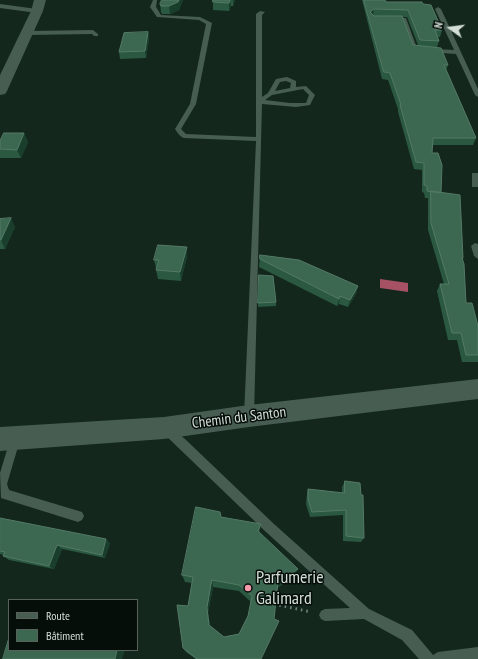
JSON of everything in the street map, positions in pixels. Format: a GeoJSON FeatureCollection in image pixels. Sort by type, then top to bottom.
{"type":"FeatureCollection","features":[{"type":"Feature","properties":{"kind":"street"},"geometry":{"type":"LineString","coordinates":[[0,91],[38,6]]}},
{"type":"Feature","properties":{"kind":"street","name":"Chemin du Santon"},"geometry":{"type":"LineString","coordinates":[[8,439],[164,428],[249,416],[478,389]]}},
{"type":"Feature","properties":{"kind":"lane"},"geometry":{"type":"LineString","coordinates":[[0,1],[5,0]]}},
{"type":"Feature","properties":{"kind":"lane"},"geometry":{"type":"LineString","coordinates":[[155,0],[153,7],[159,16],[200,18],[210,23],[194,104],[178,129],[184,136],[259,139]]}},
{"type":"Feature","properties":{"kind":"lane"},"geometry":{"type":"LineString","coordinates":[[0,6],[14,9],[38,6]]}},
{"type":"Feature","properties":{"kind":"lane"},"geometry":{"type":"LineString","coordinates":[[438,9],[478,95]]}},
{"type":"Feature","properties":{"kind":"lane"},"geometry":{"type":"LineString","coordinates":[[249,416],[259,139],[259,14],[262,12]]}},
{"type":"Feature","properties":{"kind":"lane"},"geometry":{"type":"LineString","coordinates":[[388,19],[404,19],[415,50],[458,52]]}},
{"type":"Feature","properties":{"kind":"lane"},"geometry":{"type":"LineString","coordinates":[[27,33],[93,32],[96,35]]}},
{"type":"Feature","properties":{"kind":"lane"},"geometry":{"type":"LineString","coordinates":[[270,94],[278,80],[287,79],[294,82],[293,88]]}},
{"type":"Feature","properties":{"kind":"lane"},"geometry":{"type":"LineString","coordinates":[[304,87],[312,95],[308,104],[297,107],[277,102],[259,102],[270,94],[293,88],[304,87]]}},
{"type":"Feature","properties":{"kind":"lane"},"geometry":{"type":"LineString","coordinates":[[475,185],[475,175],[478,175]]}},
{"type":"Feature","properties":{"kind":"lane"},"geometry":{"type":"LineString","coordinates":[[475,246],[478,256]]}},
{"type":"Feature","properties":{"kind":"lane"},"geometry":{"type":"LineString","coordinates":[[164,428],[181,442],[270,528],[365,613],[407,635],[428,659]]}},
{"type":"Feature","properties":{"kind":"lane"},"geometry":{"type":"LineString","coordinates":[[8,439],[2,484],[6,494],[78,516]]}},
{"type":"Feature","properties":{"kind":"lane"},"geometry":{"type":"LineString","coordinates":[[325,615],[365,613]]}},
{"type":"Feature","properties":{"kind":"lane"},"geometry":{"type":"LineString","coordinates":[[438,659],[478,653]]}},
{"type":"Feature","properties":{"kind":"path"},"geometry":{"type":"LineString","coordinates":[[274,604],[325,615]]}},
{"type":"Feature","properties":{"kind":"shaded area"},"geometry":{"type":"Polygon","coordinates":[[[380,279],[408,283],[408,292],[380,288],[380,279]]]}},
{"type":"Feature","properties":{"kind":"building"},"geometry":{"type":"Polygon","coordinates":[[[162,0],[179,0],[178,2],[169,6],[161,6],[160,4],[162,0]]]}},
{"type":"Feature","properties":{"kind":"building"},"geometry":{"type":"Polygon","coordinates":[[[213,0],[230,0],[229,3],[213,2],[213,0]]]}},
{"type":"Feature","properties":{"kind":"building"},"geometry":{"type":"Polygon","coordinates":[[[364,0],[385,0],[386,2],[422,2],[423,4],[431,5],[442,30],[435,30],[439,41],[420,40],[408,10],[374,9],[370,12],[374,16],[402,16],[413,45],[441,48],[448,65],[444,65],[476,138],[433,138],[432,153],[438,153],[442,165],[441,193],[427,191],[427,186],[424,185],[424,163],[416,162],[401,105],[390,73],[384,72],[364,0]]]}},
{"type":"Feature","properties":{"kind":"building"},"geometry":{"type":"Polygon","coordinates":[[[148,32],[145,51],[119,52],[124,33],[148,32]]]}},
{"type":"Feature","properties":{"kind":"building"},"geometry":{"type":"Polygon","coordinates":[[[4,133],[24,133],[17,150],[0,149],[0,141],[4,133]]]}},
{"type":"Feature","properties":{"kind":"building"},"geometry":{"type":"Polygon","coordinates":[[[431,191],[460,195],[462,258],[464,264],[466,303],[472,303],[478,326],[478,355],[466,355],[461,333],[452,333],[440,284],[449,284],[431,223],[431,191]]]}},
{"type":"Feature","properties":{"kind":"building"},"geometry":{"type":"Polygon","coordinates":[[[11,218],[1,240],[0,240],[0,219],[11,218]]]}},
{"type":"Feature","properties":{"kind":"building"},"geometry":{"type":"Polygon","coordinates":[[[158,245],[187,247],[180,272],[156,270],[159,260],[154,260],[158,245]]]}},
{"type":"Feature","properties":{"kind":"building"},"geometry":{"type":"Polygon","coordinates":[[[260,255],[299,260],[358,286],[350,300],[340,296],[339,299],[260,259],[260,255]]]}},
{"type":"Feature","properties":{"kind":"building"},"geometry":{"type":"Polygon","coordinates":[[[259,275],[273,276],[276,302],[258,303],[259,275]]]}},
{"type":"Feature","properties":{"kind":"building"},"geometry":{"type":"Polygon","coordinates":[[[345,481],[360,483],[361,495],[363,495],[364,538],[346,536],[346,510],[312,512],[308,499],[308,489],[344,493],[345,481]]]}},
{"type":"Feature","properties":{"kind":"building","name":"Parfumerie Galimard"},"geometry":{"type":"Polygon","coordinates":[[[196,507],[220,512],[221,517],[261,524],[258,531],[298,569],[278,582],[274,619],[279,621],[261,659],[197,659],[183,648],[177,605],[188,606],[193,577],[182,575],[196,507]],[[212,580],[207,608],[209,625],[224,637],[239,634],[248,616],[252,596],[239,585],[212,580]]]}},
{"type":"Feature","properties":{"kind":"building"},"geometry":{"type":"Polygon","coordinates":[[[0,518],[106,539],[102,555],[57,545],[49,566],[3,556],[5,552],[0,551],[0,518]]]}},
{"type":"Feature","properties":{"kind":"building"},"geometry":{"type":"Polygon","coordinates":[[[8,642],[8,651],[117,651],[115,659],[3,659],[8,642]]]}},
{"type":"Feature","properties":{"kind":"place","name":"Parfumerie Galimard"},"geometry":{"type":"Point","coordinates":[248,588]}}]}
